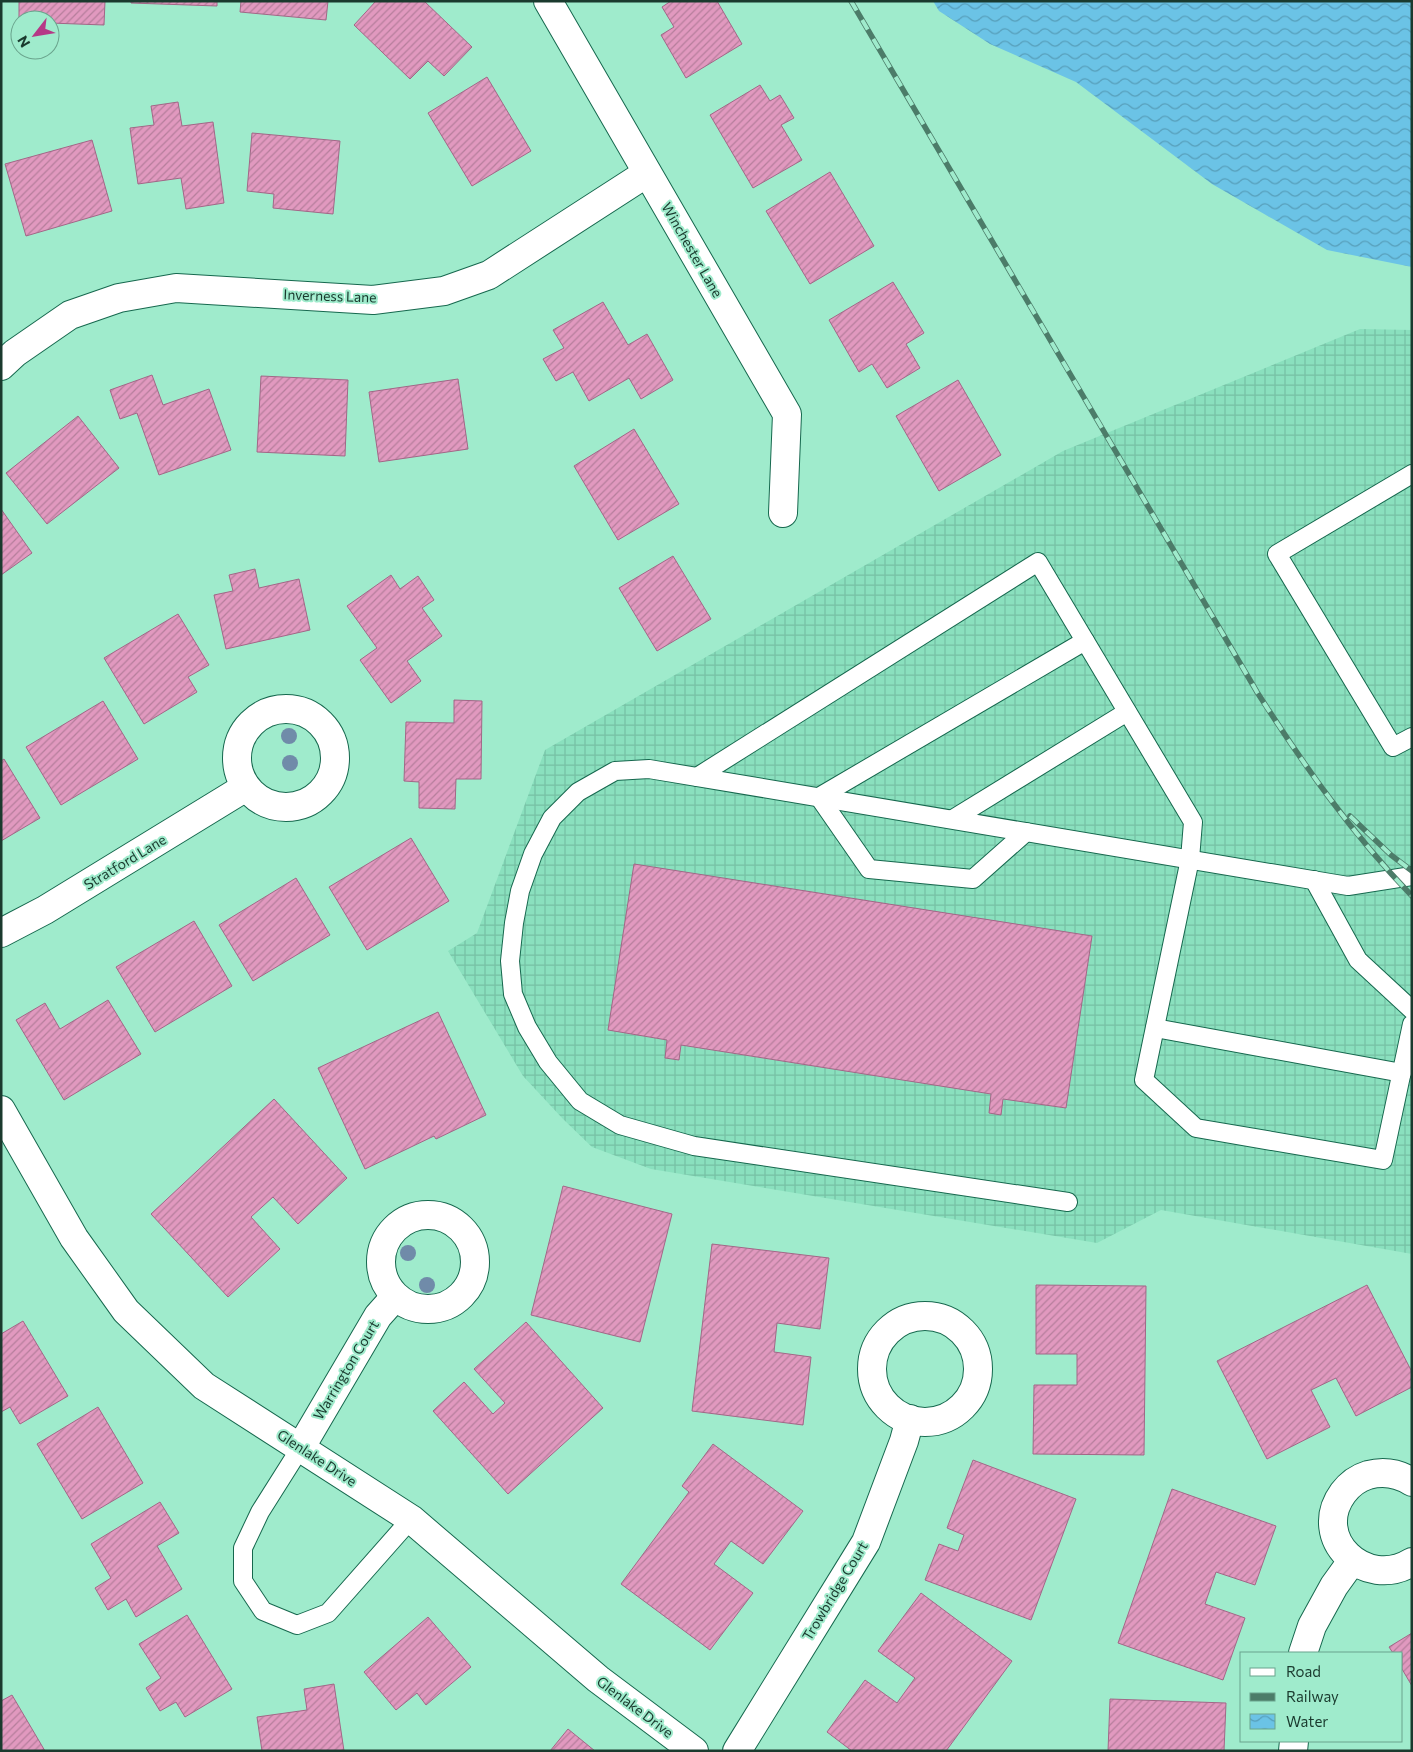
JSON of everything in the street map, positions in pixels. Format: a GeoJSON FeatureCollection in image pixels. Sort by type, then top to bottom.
{"type":"FeatureCollection","features":[{"type":"Feature","properties":{"kind":"street","name":"Winchester Lane"},"geometry":{"type":"LineString","coordinates":[[548,1],[787,414],[784,513]]}},
{"type":"Feature","properties":{"kind":"street","name":"Inverness Lane"},"geometry":{"type":"LineString","coordinates":[[1,366],[15,353],[70,315],[119,298],[176,288],[372,300],[444,291],[489,275],[647,173]]}},
{"type":"Feature","properties":{"kind":"street","name":"Stratford Lane"},"geometry":{"type":"LineString","coordinates":[[1,933],[45,910],[246,787]]}},
{"type":"Feature","properties":{"kind":"street","name":"Glenlake Drive"},"geometry":{"type":"LineString","coordinates":[[1,1110],[74,1238],[126,1312],[204,1386],[411,1519],[598,1679],[694,1751]]}},
{"type":"Feature","properties":{"kind":"street","name":"Warrington Court"},"geometry":{"type":"LineString","coordinates":[[300,1447],[378,1316],[395,1297]]}},
{"type":"Feature","properties":{"kind":"street","name":"Trowbridge Court"},"geometry":{"type":"LineString","coordinates":[[736,1751],[866,1542],[904,1442],[910,1419]]}},
{"type":"Feature","properties":{"kind":"street"},"geometry":{"type":"LineString","coordinates":[[1412,1482],[1395,1474],[1378,1472],[1362,1477],[1348,1486],[1338,1500],[1333,1516],[1334,1533],[1341,1548],[1352,1561],[1366,1568],[1381,1571],[1397,1569],[1412,1562]]}},
{"type":"Feature","properties":{"kind":"street"},"geometry":{"type":"LineString","coordinates":[[1303,1652],[1312,1626],[1334,1586],[1352,1561]]}},
{"type":"Feature","properties":{"kind":"lane"},"geometry":{"type":"LineString","coordinates":[[1412,474],[1277,554],[1393,747],[1412,737]]}},
{"type":"Feature","properties":{"kind":"lane"},"geometry":{"type":"LineString","coordinates":[[697,777],[1038,562],[1193,822],[1190,859],[1144,1080],[1196,1128],[1383,1160],[1412,1024]]}},
{"type":"Feature","properties":{"kind":"lane"},"geometry":{"type":"LineString","coordinates":[[819,797],[1085,641]]}},
{"type":"Feature","properties":{"kind":"lane"},"geometry":{"type":"LineString","coordinates":[[953,820],[1127,712]]}},
{"type":"Feature","properties":{"kind":"lane"},"geometry":{"type":"LineString","coordinates":[[1068,1202],[694,1146],[620,1125],[580,1100],[548,1062],[527,1027],[513,994],[510,961],[520,891],[533,854],[552,818],[578,792],[615,771],[649,769],[1348,886],[1412,876]]}},
{"type":"Feature","properties":{"kind":"lane"},"geometry":{"type":"LineString","coordinates":[[819,797],[870,869],[973,879],[1026,832]]}},
{"type":"Feature","properties":{"kind":"lane"},"geometry":{"type":"LineString","coordinates":[[1314,880],[1358,960],[1412,1010]]}},
{"type":"Feature","properties":{"kind":"lane"},"geometry":{"type":"LineString","coordinates":[[1155,1028],[1402,1073]]}},
{"type":"Feature","properties":{"kind":"lane"},"geometry":{"type":"LineString","coordinates":[[300,1447],[260,1512],[243,1548],[243,1581],[263,1612],[297,1625],[328,1613],[411,1519]]}},
{"type":"Feature","properties":{"kind":"shaded area"},"geometry":{"type":"Polygon","coordinates":[[[1360,329],[1412,330],[1412,1254],[1161,1210],[1097,1243],[651,1169],[592,1147],[563,1119],[523,1076],[448,951],[477,933],[545,750],[1063,451],[1360,329]]]}},
{"type":"Feature","properties":{"kind":"water"},"geometry":{"type":"Polygon","coordinates":[[[933,1],[1412,1],[1412,267],[1327,250],[1212,184],[1076,82],[990,44],[939,11],[933,1]]]}},
{"type":"Feature","properties":{"kind":"building"},"geometry":{"type":"Polygon","coordinates":[[[19,1],[105,1],[104,25],[60,23],[60,10],[19,10],[19,1]]]}},
{"type":"Feature","properties":{"kind":"building"},"geometry":{"type":"Polygon","coordinates":[[[131,1],[217,1],[217,6],[131,3],[131,1]]]}},
{"type":"Feature","properties":{"kind":"building"},"geometry":{"type":"Polygon","coordinates":[[[241,1],[328,1],[326,20],[240,12],[241,1]]]}},
{"type":"Feature","properties":{"kind":"building"},"geometry":{"type":"Polygon","coordinates":[[[376,1],[424,1],[472,47],[444,76],[428,61],[410,79],[354,25],[376,1]]]}},
{"type":"Feature","properties":{"kind":"building"},"geometry":{"type":"Polygon","coordinates":[[[671,1],[717,1],[742,44],[686,78],[661,35],[674,27],[662,7],[671,1]]]}},
{"type":"Feature","properties":{"kind":"building"},"geometry":{"type":"Polygon","coordinates":[[[487,77],[531,151],[472,186],[428,113],[487,77]]]}},
{"type":"Feature","properties":{"kind":"building"},"geometry":{"type":"Polygon","coordinates":[[[760,85],[770,101],[780,95],[794,118],[781,125],[802,160],[753,188],[710,115],[760,85]]]}},
{"type":"Feature","properties":{"kind":"building"},"geometry":{"type":"Polygon","coordinates":[[[178,102],[182,126],[213,122],[224,203],[186,209],[181,178],[138,184],[130,128],[154,125],[151,106],[178,102]]]}},
{"type":"Feature","properties":{"kind":"building"},"geometry":{"type":"Polygon","coordinates":[[[252,133],[340,141],[333,214],[273,208],[274,194],[247,191],[252,133]]]}},
{"type":"Feature","properties":{"kind":"building"},"geometry":{"type":"Polygon","coordinates":[[[92,140],[112,211],[26,236],[5,164],[92,140]]]}},
{"type":"Feature","properties":{"kind":"building"},"geometry":{"type":"Polygon","coordinates":[[[830,172],[874,246],[810,284],[766,211],[830,172]]]}},
{"type":"Feature","properties":{"kind":"building"},"geometry":{"type":"Polygon","coordinates":[[[893,282],[924,333],[906,344],[920,368],[887,388],[872,364],[859,372],[829,320],[893,282]]]}},
{"type":"Feature","properties":{"kind":"building"},"geometry":{"type":"Polygon","coordinates":[[[603,302],[628,345],[647,334],[673,380],[641,399],[629,378],[589,401],[573,372],[556,381],[543,359],[564,348],[553,330],[603,302]]]}},
{"type":"Feature","properties":{"kind":"building"},"geometry":{"type":"Polygon","coordinates":[[[152,375],[163,405],[209,389],[231,450],[159,475],[137,413],[120,419],[110,390],[152,375]]]}},
{"type":"Feature","properties":{"kind":"building"},"geometry":{"type":"Polygon","coordinates":[[[261,376],[348,380],[345,456],[257,452],[261,376]]]}},
{"type":"Feature","properties":{"kind":"building"},"geometry":{"type":"Polygon","coordinates":[[[458,379],[468,449],[379,462],[369,392],[458,379]]]}},
{"type":"Feature","properties":{"kind":"building"},"geometry":{"type":"Polygon","coordinates":[[[958,380],[1001,455],[939,491],[896,416],[958,380]]]}},
{"type":"Feature","properties":{"kind":"building"},"geometry":{"type":"Polygon","coordinates":[[[78,416],[119,468],[47,524],[6,473],[78,416]]]}},
{"type":"Feature","properties":{"kind":"building"},"geometry":{"type":"Polygon","coordinates":[[[634,429],[679,504],[618,540],[574,466],[634,429]]]}},
{"type":"Feature","properties":{"kind":"building"},"geometry":{"type":"Polygon","coordinates":[[[1,509],[32,553],[1,575],[1,509]]]}},
{"type":"Feature","properties":{"kind":"building"},"geometry":{"type":"Polygon","coordinates":[[[673,556],[711,619],[657,651],[619,588],[673,556]]]}},
{"type":"Feature","properties":{"kind":"building"},"geometry":{"type":"Polygon","coordinates":[[[255,569],[259,588],[299,579],[310,630],[226,649],[214,595],[233,591],[229,575],[255,569]]]}},
{"type":"Feature","properties":{"kind":"building"},"geometry":{"type":"Polygon","coordinates":[[[391,575],[400,589],[418,576],[434,600],[422,608],[442,636],[407,661],[421,681],[391,703],[360,660],[377,648],[347,606],[391,575]]]}},
{"type":"Feature","properties":{"kind":"building"},"geometry":{"type":"Polygon","coordinates":[[[178,614],[209,665],[188,677],[197,692],[144,724],[104,658],[178,614]]]}},
{"type":"Feature","properties":{"kind":"building"},"geometry":{"type":"Polygon","coordinates":[[[454,700],[482,701],[481,779],[456,779],[455,809],[419,808],[419,782],[404,781],[406,722],[454,723],[454,700]]]}},
{"type":"Feature","properties":{"kind":"building"},"geometry":{"type":"Polygon","coordinates":[[[103,701],[138,759],[61,805],[26,747],[103,701]]]}},
{"type":"Feature","properties":{"kind":"building"},"geometry":{"type":"Polygon","coordinates":[[[4,759],[40,818],[1,841],[1,761],[4,759]]]}},
{"type":"Feature","properties":{"kind":"building"},"geometry":{"type":"Polygon","coordinates":[[[411,838],[449,901],[367,950],[329,887],[411,838]]]}},
{"type":"Feature","properties":{"kind":"building"},"geometry":{"type":"Polygon","coordinates":[[[634,864],[1092,936],[1066,1108],[1003,1099],[1001,1115],[989,1113],[991,1094],[681,1045],[679,1060],[665,1058],[667,1040],[608,1030],[634,864]]]}},
{"type":"Feature","properties":{"kind":"building"},"geometry":{"type":"Polygon","coordinates":[[[296,878],[330,935],[253,981],[219,925],[296,878]]]}},
{"type":"Feature","properties":{"kind":"building"},"geometry":{"type":"Polygon","coordinates":[[[194,921],[232,986],[155,1032],[116,967],[194,921]]]}},
{"type":"Feature","properties":{"kind":"building"},"geometry":{"type":"Polygon","coordinates":[[[108,1000],[141,1054],[64,1100],[16,1020],[45,1003],[60,1029],[108,1000]]]}},
{"type":"Feature","properties":{"kind":"building"},"geometry":{"type":"Polygon","coordinates":[[[438,1012],[486,1115],[436,1139],[434,1136],[365,1169],[318,1068],[438,1012]]]}},
{"type":"Feature","properties":{"kind":"building"},"geometry":{"type":"Polygon","coordinates":[[[274,1099],[347,1178],[298,1224],[273,1197],[251,1217],[280,1249],[228,1297],[151,1214],[274,1099]]]}},
{"type":"Feature","properties":{"kind":"building"},"geometry":{"type":"Polygon","coordinates":[[[563,1186],[672,1214],[640,1342],[531,1315],[563,1186]]]}},
{"type":"Feature","properties":{"kind":"building"},"geometry":{"type":"Polygon","coordinates":[[[712,1244],[829,1258],[820,1329],[777,1323],[774,1352],[811,1357],[803,1425],[692,1411],[712,1244]]]}},
{"type":"Feature","properties":{"kind":"building"},"geometry":{"type":"Polygon","coordinates":[[[1036,1285],[1146,1286],[1144,1455],[1033,1454],[1034,1385],[1077,1385],[1077,1354],[1036,1354],[1036,1285]]]}},
{"type":"Feature","properties":{"kind":"building"},"geometry":{"type":"Polygon","coordinates":[[[1367,1285],[1412,1372],[1412,1387],[1356,1416],[1336,1378],[1311,1390],[1330,1427],[1267,1459],[1217,1361],[1367,1285]]]}},
{"type":"Feature","properties":{"kind":"building"},"geometry":{"type":"Polygon","coordinates":[[[23,1321],[68,1396],[20,1424],[10,1407],[1,1412],[1,1334],[23,1321]]]}},
{"type":"Feature","properties":{"kind":"building"},"geometry":{"type":"Polygon","coordinates":[[[526,1322],[603,1408],[508,1494],[433,1411],[464,1382],[493,1414],[505,1403],[474,1369],[526,1322]]]}},
{"type":"Feature","properties":{"kind":"building"},"geometry":{"type":"Polygon","coordinates":[[[98,1407],[143,1483],[82,1519],[37,1444],[98,1407]]]}},
{"type":"Feature","properties":{"kind":"building"},"geometry":{"type":"Polygon","coordinates":[[[713,1444],[803,1511],[763,1564],[731,1541],[714,1564],[753,1593],[710,1650],[621,1584],[689,1492],[682,1486],[713,1444]]]}},
{"type":"Feature","properties":{"kind":"building"},"geometry":{"type":"Polygon","coordinates":[[[973,1460],[1076,1499],[1031,1620],[925,1580],[939,1544],[958,1551],[964,1535],[947,1528],[973,1460]]]}},
{"type":"Feature","properties":{"kind":"building"},"geometry":{"type":"Polygon","coordinates":[[[1172,1489],[1276,1526],[1255,1585],[1216,1572],[1205,1604],[1245,1618],[1223,1680],[1118,1643],[1172,1489]]]}},
{"type":"Feature","properties":{"kind":"building"},"geometry":{"type":"Polygon","coordinates":[[[160,1502],[179,1533],[157,1546],[182,1589],[136,1617],[126,1599],[108,1610],[95,1588],[111,1578],[91,1544],[160,1502]]]}},
{"type":"Feature","properties":{"kind":"building"},"geometry":{"type":"Polygon","coordinates":[[[921,1593],[1012,1661],[946,1751],[852,1751],[827,1732],[865,1680],[897,1703],[915,1678],[878,1651],[921,1593]]]}},
{"type":"Feature","properties":{"kind":"building"},"geometry":{"type":"Polygon","coordinates":[[[187,1615],[232,1689],[185,1717],[176,1702],[160,1711],[146,1688],[161,1678],[139,1644],[187,1615]]]}},
{"type":"Feature","properties":{"kind":"building"},"geometry":{"type":"Polygon","coordinates":[[[428,1617],[471,1667],[426,1705],[417,1693],[396,1710],[364,1672],[428,1617]]]}},
{"type":"Feature","properties":{"kind":"building"},"geometry":{"type":"Polygon","coordinates":[[[1412,1633],[1412,1686],[1403,1671],[1403,1652],[1392,1652],[1389,1647],[1412,1633]]]}},
{"type":"Feature","properties":{"kind":"building"},"geometry":{"type":"Polygon","coordinates":[[[334,1684],[344,1751],[262,1751],[257,1717],[307,1710],[304,1689],[334,1684]]]}},
{"type":"Feature","properties":{"kind":"building"},"geometry":{"type":"Polygon","coordinates":[[[12,1695],[45,1751],[1,1751],[1,1701],[12,1695]]]}},
{"type":"Feature","properties":{"kind":"building"},"geometry":{"type":"Polygon","coordinates":[[[1110,1699],[1226,1703],[1224,1751],[1108,1751],[1110,1699]]]}},
{"type":"Feature","properties":{"kind":"building"},"geometry":{"type":"Polygon","coordinates":[[[568,1729],[595,1751],[550,1751],[568,1729]]]}},
{"type":"Feature","properties":{"kind":"railway"},"geometry":{"type":"LineString","coordinates":[[851,1],[1257,692],[1329,798],[1369,848],[1412,896]]}},
{"type":"Feature","properties":{"kind":"railway"},"geometry":{"type":"LineString","coordinates":[[1350,816],[1391,855],[1412,871]]}}]}
